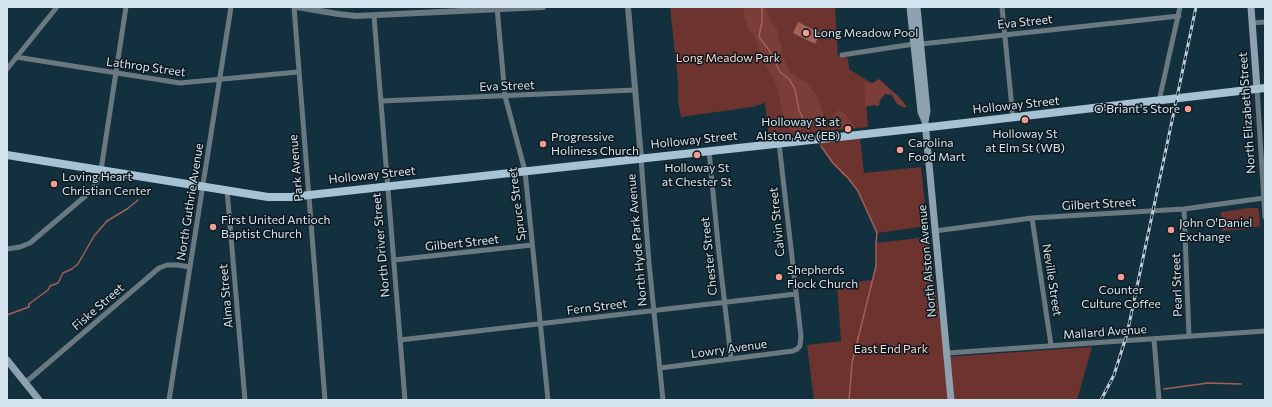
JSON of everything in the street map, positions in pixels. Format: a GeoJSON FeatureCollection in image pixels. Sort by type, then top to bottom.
{"type":"FeatureCollection","features":[{"type":"Feature","properties":{"kind":"main road","name":"North Alston Avenue"},"geometry":{"type":"LineString","coordinates":[[910,7],[917,44]]}},
{"type":"Feature","properties":{"kind":"main road","name":"North Alston Avenue"},"geometry":{"type":"LineString","coordinates":[[917,7],[917,44],[921,112],[925,124],[951,400]]}},
{"type":"Feature","properties":{"kind":"main road","name":"North Elizabeth Street"},"geometry":{"type":"LineString","coordinates":[[1252,7],[1252,23],[1261,89]]}},
{"type":"Feature","properties":{"kind":"main road","name":"Holloway Street"},"geometry":{"type":"LineString","coordinates":[[7,155],[276,197],[709,151],[925,124],[1012,118],[1261,89]]}},
{"type":"Feature","properties":{"kind":"main road"},"geometry":{"type":"LineString","coordinates":[[7,360],[39,400]]}},
{"type":"Feature","properties":{"kind":"street"},"geometry":{"type":"LineString","coordinates":[[7,69],[57,7]]}},
{"type":"Feature","properties":{"kind":"street"},"geometry":{"type":"LineString","coordinates":[[7,249],[20,247],[30,243],[40,236],[89,193],[97,182],[101,170],[126,7]]}},
{"type":"Feature","properties":{"kind":"street","name":"North Guthrie Avenue"},"geometry":{"type":"LineString","coordinates":[[169,400],[231,7]]}},
{"type":"Feature","properties":{"kind":"street"},"geometry":{"type":"LineString","coordinates":[[296,7],[318,9],[338,14],[374,16],[412,10],[543,7]]}},
{"type":"Feature","properties":{"kind":"street","name":"Park Avenue"},"geometry":{"type":"LineString","coordinates":[[296,7],[298,72],[325,400]]}},
{"type":"Feature","properties":{"kind":"street","name":"North Hyde Park Avenue"},"geometry":{"type":"LineString","coordinates":[[628,7],[654,311],[664,400]]}},
{"type":"Feature","properties":{"kind":"street"},"geometry":{"type":"LineString","coordinates":[[1002,7],[1012,118]]}},
{"type":"Feature","properties":{"kind":"street"},"geometry":{"type":"LineString","coordinates":[[1159,101],[1180,7]]}},
{"type":"Feature","properties":{"kind":"street","name":"Spruce Street"},"geometry":{"type":"LineString","coordinates":[[498,9],[505,96],[525,171],[548,400]]}},
{"type":"Feature","properties":{"kind":"street","name":"North Driver Street"},"geometry":{"type":"LineString","coordinates":[[374,16],[405,400]]}},
{"type":"Feature","properties":{"kind":"street","name":"Eva Street"},"geometry":{"type":"LineString","coordinates":[[842,55],[917,44],[1179,16]]}},
{"type":"Feature","properties":{"kind":"street"},"geometry":{"type":"LineString","coordinates":[[1252,23],[1265,22]]}},
{"type":"Feature","properties":{"kind":"street","name":"Lathrop Street"},"geometry":{"type":"LineString","coordinates":[[16,57],[175,83],[192,83],[298,72]]}},
{"type":"Feature","properties":{"kind":"street","name":"North Elizabeth Street"},"geometry":{"type":"LineString","coordinates":[[1261,89],[1265,217]]}},
{"type":"Feature","properties":{"kind":"street","name":"Eva Street"},"geometry":{"type":"LineString","coordinates":[[381,101],[635,90]]}},
{"type":"Feature","properties":{"kind":"street","name":"Calvin Street"},"geometry":{"type":"LineString","coordinates":[[779,143],[801,336],[800,346]]}},
{"type":"Feature","properties":{"kind":"street","name":"Chester Street"},"geometry":{"type":"LineString","coordinates":[[709,151],[731,358]]}},
{"type":"Feature","properties":{"kind":"street","name":"Alma Street"},"geometry":{"type":"LineString","coordinates":[[227,190],[245,400]]}},
{"type":"Feature","properties":{"kind":"street","name":"Gilbert Street"},"geometry":{"type":"LineString","coordinates":[[935,231],[1032,218],[1184,209],[1264,198]]}},
{"type":"Feature","properties":{"kind":"street","name":"Pearl Street"},"geometry":{"type":"LineString","coordinates":[[1184,209],[1189,336]]}},
{"type":"Feature","properties":{"kind":"street","name":"Neville Street"},"geometry":{"type":"LineString","coordinates":[[1032,218],[1051,345]]}},
{"type":"Feature","properties":{"kind":"street","name":"Gilbert Street"},"geometry":{"type":"LineString","coordinates":[[394,260],[532,245]]}},
{"type":"Feature","properties":{"kind":"street","name":"Fiske Street"},"geometry":{"type":"LineString","coordinates":[[26,382],[159,268],[168,265],[190,267]]}},
{"type":"Feature","properties":{"kind":"street","name":"Fern Street"},"geometry":{"type":"LineString","coordinates":[[400,340],[796,294]]}},
{"type":"Feature","properties":{"kind":"street","name":"Mallard Avenue"},"geometry":{"type":"LineString","coordinates":[[947,353],[1265,330]]}},
{"type":"Feature","properties":{"kind":"street"},"geometry":{"type":"LineString","coordinates":[[1154,339],[1159,400]]}},
{"type":"Feature","properties":{"kind":"street","name":"Lowry Avenue"},"geometry":{"type":"LineString","coordinates":[[660,368],[793,351],[800,346]]}},
{"type":"Feature","properties":{"kind":"green space","name":"Long Meadow Park"},"geometry":{"type":"Polygon","coordinates":[[[670,7],[835,7],[838,56],[848,58],[849,69],[884,91],[865,91],[868,127],[769,137],[765,103],[752,107],[681,117],[678,100],[678,81],[670,7]]]}},
{"type":"Feature","properties":{"kind":"green space"},"geometry":{"type":"Polygon","coordinates":[[[860,138],[864,173],[921,167],[927,226],[877,233],[858,191],[826,155],[819,143],[860,138]]]}},
{"type":"Feature","properties":{"kind":"green space"},"geometry":{"type":"Polygon","coordinates":[[[1249,208],[1259,209],[1260,226],[1247,229],[1222,231],[1221,212],[1249,208]]]}},
{"type":"Feature","properties":{"kind":"green space","name":"East End Park"},"geometry":{"type":"Polygon","coordinates":[[[928,237],[945,357],[1092,347],[1077,400],[814,400],[807,345],[841,341],[837,284],[873,280],[877,261],[876,243],[928,237]]]}},
{"type":"Feature","properties":{"kind":"shaded area"},"geometry":{"type":"Polygon","coordinates":[[[744,7],[766,7],[771,22],[778,31],[783,57],[789,71],[797,78],[806,82],[817,96],[824,116],[825,122],[823,125],[819,127],[807,126],[801,130],[790,130],[783,114],[777,86],[763,61],[755,38],[748,28],[744,16],[744,7]]]}},
{"type":"Feature","properties":{"kind":"shaded area","name":"Long Meadow Pool"},"geometry":{"type":"Polygon","coordinates":[[[798,22],[820,33],[815,44],[793,33],[798,22]]]}},
{"type":"Feature","properties":{"kind":"shaded area"},"geometry":{"type":"Polygon","coordinates":[[[879,79],[899,97],[907,107],[897,104],[892,95],[885,94],[880,100],[879,106],[874,105],[865,107],[864,82],[873,83],[879,79]]]}},
{"type":"Feature","properties":{"kind":"shaded area"},"geometry":{"type":"Polygon","coordinates":[[[839,110],[844,112],[854,126],[832,127],[831,122],[833,115],[839,110]]]}},
{"type":"Feature","properties":{"kind":"waterway"},"geometry":{"type":"LineString","coordinates":[[762,7],[762,21],[759,37],[769,50],[780,72],[789,79],[795,89],[799,110],[808,130]]}},
{"type":"Feature","properties":{"kind":"waterway"},"geometry":{"type":"LineString","coordinates":[[821,146],[833,163],[858,191],[877,233],[876,266],[852,363],[849,400]]}},
{"type":"Feature","properties":{"kind":"waterway"},"geometry":{"type":"LineString","coordinates":[[7,315],[29,307],[29,304],[48,290],[50,286],[58,283],[63,273],[72,269],[78,264],[94,236],[107,221],[127,209],[138,200]]}},
{"type":"Feature","properties":{"kind":"waterway"},"geometry":{"type":"LineString","coordinates":[[1164,389],[1208,383],[1241,384]]}},
{"type":"Feature","properties":{"kind":"railway"},"geometry":{"type":"LineString","coordinates":[[1101,400],[1114,375],[1127,334],[1196,7]]}},
{"type":"Feature","properties":{"kind":"place","name":"Long Meadow Pool"},"geometry":{"type":"Point","coordinates":[806,33]}},
{"type":"Feature","properties":{"kind":"place","name":"O'Briant's Store"},"geometry":{"type":"Point","coordinates":[1188,109]}},
{"type":"Feature","properties":{"kind":"place","name":"Holloway St at Elm St (WB)"},"geometry":{"type":"Point","coordinates":[1025,120]}},
{"type":"Feature","properties":{"kind":"place","name":"Holloway St at Alston Ave (EB)"},"geometry":{"type":"Point","coordinates":[848,129]}},
{"type":"Feature","properties":{"kind":"place","name":"Progressive Holiness Church"},"geometry":{"type":"Point","coordinates":[543,144]}},
{"type":"Feature","properties":{"kind":"place","name":"Carolina Food Mart"},"geometry":{"type":"Point","coordinates":[900,150]}},
{"type":"Feature","properties":{"kind":"place","name":"Holloway St at Chester St"},"geometry":{"type":"Point","coordinates":[697,155]}},
{"type":"Feature","properties":{"kind":"place","name":"Loving Heart Christian Center"},"geometry":{"type":"Point","coordinates":[54,184]}},
{"type":"Feature","properties":{"kind":"place","name":"First United Antioch Baptist Church"},"geometry":{"type":"Point","coordinates":[213,227]}},
{"type":"Feature","properties":{"kind":"place","name":"John O'Daniel Exchange"},"geometry":{"type":"Point","coordinates":[1171,230]}},
{"type":"Feature","properties":{"kind":"place","name":"Shepherds Flock Church"},"geometry":{"type":"Point","coordinates":[779,277]}},
{"type":"Feature","properties":{"kind":"place","name":"Counter Culture Coffee"},"geometry":{"type":"Point","coordinates":[1121,277]}}]}
